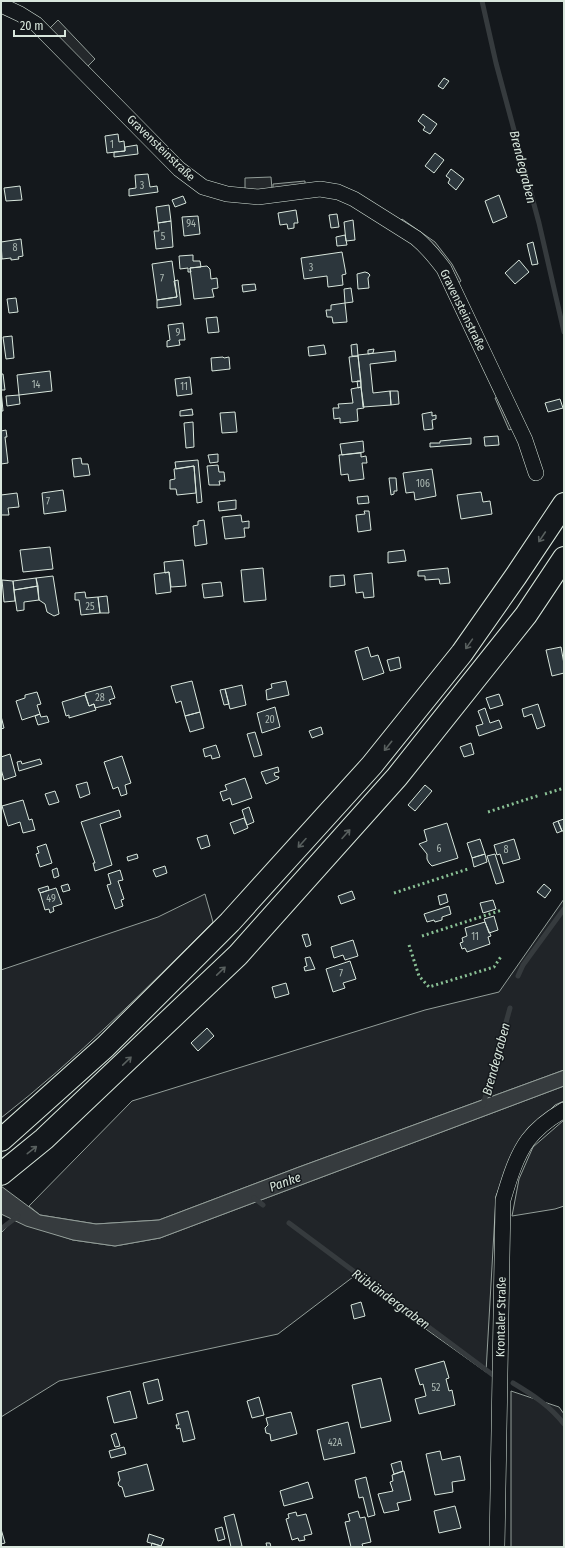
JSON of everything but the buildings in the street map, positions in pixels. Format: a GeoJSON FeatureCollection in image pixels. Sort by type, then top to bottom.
{"type":"FeatureCollection","features":[{"type":"Feature","properties":{"kind":"highway"},"geometry":{"type":"LineString","coordinates":[[1,1140],[105,1047],[230,922],[372,765],[462,653],[564,504]]}},
{"type":"Feature","properties":{"kind":"highway"},"geometry":{"type":"LineString","coordinates":[[1,1174],[44,1139],[238,955],[397,777],[526,615],[564,558]]}},
{"type":"Feature","properties":{"kind":"street","name":"Gravensteinstraße"},"geometry":{"type":"LineString","coordinates":[[1,5],[36,24],[179,169],[203,187],[227,194],[258,197],[320,189],[338,192],[354,199],[416,238],[444,268],[525,440],[536,473]]}},
{"type":"Feature","properties":{"kind":"street","name":"Krontaler Straße"},"geometry":{"type":"LineString","coordinates":[[497,1547],[503,1200],[512,1171],[528,1140],[553,1116],[564,1110]]}},
{"type":"Feature","properties":{"kind":"shaded area"},"geometry":{"type":"Polygon","coordinates":[[[58,20],[95,59],[86,68],[49,29],[58,20]]]}},
{"type":"Feature","properties":{"kind":"shaded area"},"geometry":{"type":"Polygon","coordinates":[[[271,177],[272,189],[245,191],[245,178],[271,177]]]}},
{"type":"Feature","properties":{"kind":"shaded area"},"geometry":{"type":"Polygon","coordinates":[[[305,181],[305,186],[273,189],[273,184],[305,181]]]}},
{"type":"Feature","properties":{"kind":"shaded area"},"geometry":{"type":"Polygon","coordinates":[[[402,219],[435,242],[452,264],[461,281],[457,284],[399,223],[402,219]]]}},
{"type":"Feature","properties":{"kind":"shaded area"},"geometry":{"type":"Polygon","coordinates":[[[500,396],[514,428],[509,430],[495,398],[500,396]]]}},
{"type":"Feature","properties":{"kind":"shaded area"},"geometry":{"type":"Polygon","coordinates":[[[205,894],[213,922],[84,1048],[1,1118],[1,970],[158,917],[205,894]]]}},
{"type":"Feature","properties":{"kind":"shaded area"},"geometry":{"type":"Polygon","coordinates":[[[564,899],[564,1070],[159,1220],[96,1224],[40,1215],[29,1206],[132,1101],[425,1010],[499,992],[564,899]]]}},
{"type":"Feature","properties":{"kind":"shaded area"},"geometry":{"type":"Polygon","coordinates":[[[564,1086],[564,1101],[555,1105],[520,1140],[496,1196],[486,1372],[353,1277],[278,1334],[59,1381],[1,1417],[1,1233],[14,1220],[73,1240],[115,1246],[160,1238],[564,1086]]]}},
{"type":"Feature","properties":{"kind":"shaded area"},"geometry":{"type":"Polygon","coordinates":[[[564,1120],[564,1206],[555,1209],[512,1216],[519,1179],[533,1147],[564,1120]]]}},
{"type":"Feature","properties":{"kind":"shaded area"},"geometry":{"type":"Polygon","coordinates":[[[511,1391],[559,1407],[564,1414],[564,1547],[511,1547],[511,1391]]]}},
{"type":"Feature","properties":{"kind":"water","name":"Panke"},"geometry":{"type":"Polygon","coordinates":[[[564,1070],[564,1086],[160,1238],[115,1246],[73,1240],[26,1226],[1,1214],[1,1186],[40,1215],[96,1224],[159,1220],[564,1070]]]}},
{"type":"Feature","properties":{"kind":"waterway","name":"Brendegraben"},"geometry":{"type":"LineString","coordinates":[[482,1],[496,63],[539,223],[564,332]]}},
{"type":"Feature","properties":{"kind":"waterway","name":"Brendegraben"},"geometry":{"type":"LineString","coordinates":[[518,976],[523,965],[564,909]]}},
{"type":"Feature","properties":{"kind":"waterway","name":"Brendegraben"},"geometry":{"type":"LineString","coordinates":[[483,1105],[510,1008]]}},
{"type":"Feature","properties":{"kind":"waterway","name":"Rübländergraben"},"geometry":{"type":"LineString","coordinates":[[254,1198],[263,1205]]}},
{"type":"Feature","properties":{"kind":"waterway"},"geometry":{"type":"LineString","coordinates":[[1,1229],[18,1216]]}},
{"type":"Feature","properties":{"kind":"waterway","name":"Rübländergraben"},"geometry":{"type":"LineString","coordinates":[[289,1223],[493,1375]]}},
{"type":"Feature","properties":{"kind":"waterway","name":"Rübländergraben"},"geometry":{"type":"LineString","coordinates":[[513,1383],[541,1401],[564,1424]]}},
{"type":"Feature","properties":{"kind":"hedge"},"geometry":{"type":"LineString","coordinates":[[545,794],[564,788]]}},
{"type":"Feature","properties":{"kind":"hedge"},"geometry":{"type":"LineString","coordinates":[[488,812],[540,795]]}},
{"type":"Feature","properties":{"kind":"hedge"},"geometry":{"type":"LineString","coordinates":[[394,893],[468,869]]}},
{"type":"Feature","properties":{"kind":"hedge"},"geometry":{"type":"LineString","coordinates":[[422,936],[502,910]]}},
{"type":"Feature","properties":{"kind":"hedge"},"geometry":{"type":"LineString","coordinates":[[409,945],[419,976],[429,987],[494,967],[502,955]]}}]}
